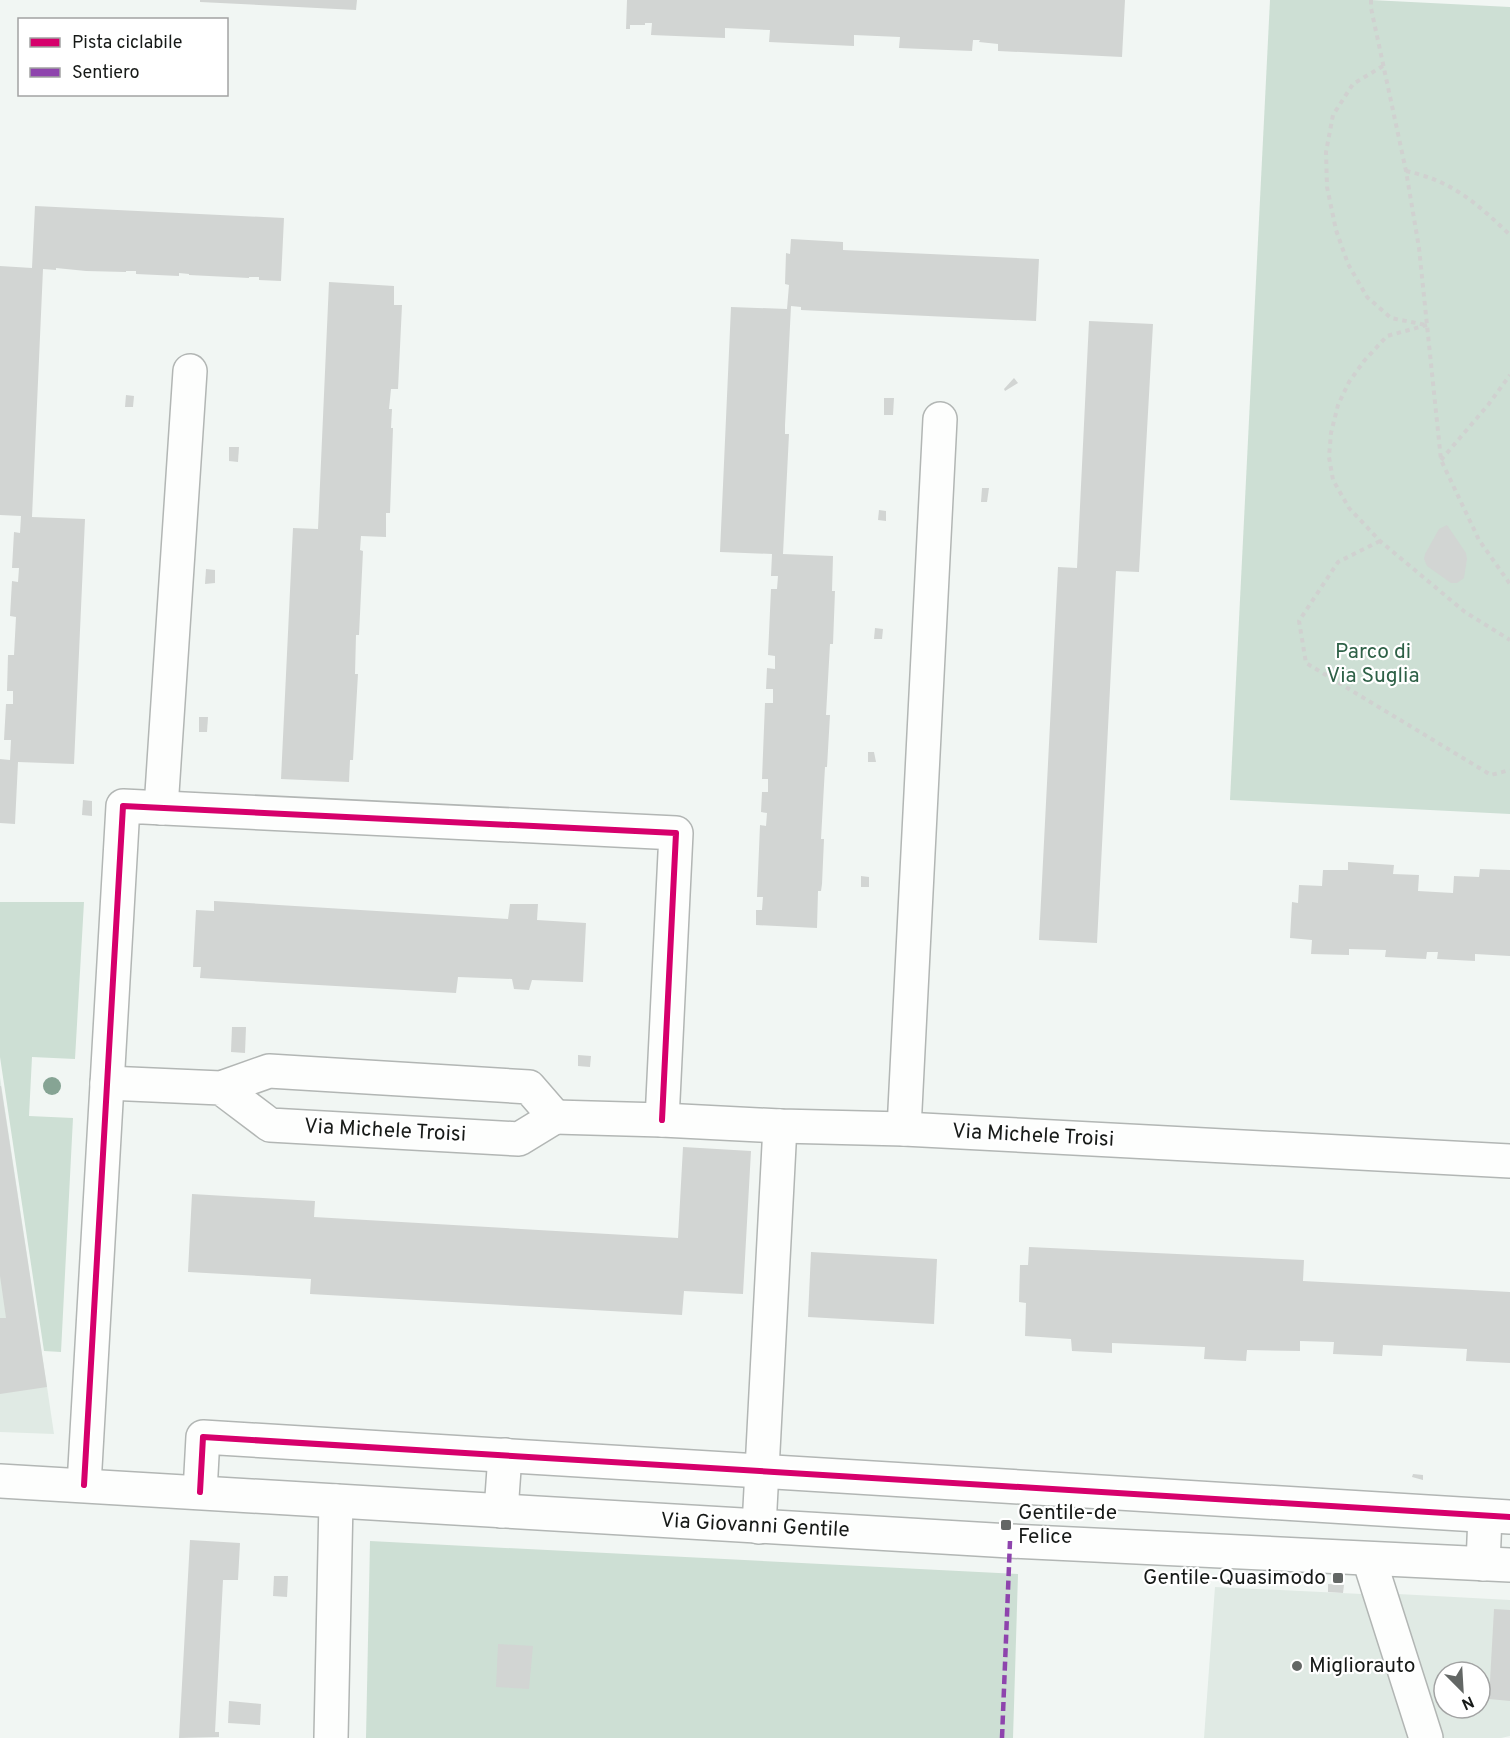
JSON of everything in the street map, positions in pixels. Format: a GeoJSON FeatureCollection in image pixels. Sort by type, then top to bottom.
{"type":"FeatureCollection","features":[{"type":"Feature","properties":{"kind":"street"},"geometry":{"type":"LineString","coordinates":[[161,808],[190,371]]}},
{"type":"Feature","properties":{"kind":"street"},"geometry":{"type":"LineString","coordinates":[[904,1129],[940,419]]}},
{"type":"Feature","properties":{"kind":"street"},"geometry":{"type":"LineString","coordinates":[[84,1485],[123,806],[676,833],[662,1120]]}},
{"type":"Feature","properties":{"kind":"street"},"geometry":{"type":"LineString","coordinates":[[107,1083],[221,1088],[268,1071],[529,1087],[555,1117]]}},
{"type":"Feature","properties":{"kind":"street","name":"Via Michele Troisi"},"geometry":{"type":"LineString","coordinates":[[221,1088],[270,1125],[519,1139],[555,1117],[662,1120],[904,1129],[1510,1161]]}},
{"type":"Feature","properties":{"kind":"street"},"geometry":{"type":"LineString","coordinates":[[759,1527],[780,1126]]}},
{"type":"Feature","properties":{"kind":"street"},"geometry":{"type":"LineString","coordinates":[[200,1492],[203,1437],[1497,1516],[1496,1564]]}},
{"type":"Feature","properties":{"kind":"street"},"geometry":{"type":"LineString","coordinates":[[501,1510],[505,1455]]}},
{"type":"Feature","properties":{"kind":"street","name":"Via Giovanni Gentile"},"geometry":{"type":"LineString","coordinates":[[0,1481],[998,1541],[1496,1564]]}},
{"type":"Feature","properties":{"kind":"street"},"geometry":{"type":"LineString","coordinates":[[331,1738],[336,1501]]}},
{"type":"Feature","properties":{"kind":"street"},"geometry":{"type":"LineString","coordinates":[[1368,1558],[1426,1738]]}},
{"type":"Feature","properties":{"kind":"path"},"geometry":{"type":"LineString","coordinates":[[1371,0],[1371,9],[1406,171],[1419,248],[1441,460],[1479,540],[1510,584]]}},
{"type":"Feature","properties":{"kind":"path"},"geometry":{"type":"LineString","coordinates":[[1384,65],[1353,84],[1333,115],[1326,152],[1327,187],[1336,230],[1348,264],[1367,297],[1390,318],[1427,325]]}},
{"type":"Feature","properties":{"kind":"path"},"geometry":{"type":"LineString","coordinates":[[1406,171],[1434,179],[1466,196],[1510,236]]}},
{"type":"Feature","properties":{"kind":"path"},"geometry":{"type":"LineString","coordinates":[[1427,325],[1387,336],[1348,382],[1338,405],[1331,433],[1329,457],[1333,480],[1349,508],[1380,541],[1465,612],[1510,640]]}},
{"type":"Feature","properties":{"kind":"path"},"geometry":{"type":"LineString","coordinates":[[1441,460],[1488,405],[1510,375]]}},
{"type":"Feature","properties":{"kind":"path"},"geometry":{"type":"LineString","coordinates":[[1380,541],[1338,562],[1299,621],[1306,663],[1491,775],[1510,770]]}},
{"type":"Feature","properties":{"kind":"shaded area"},"geometry":{"type":"Polygon","coordinates":[[[0,1077],[47,1387],[54,1434],[0,1432],[0,1077]]]}},
{"type":"Feature","properties":{"kind":"shaded area","name":"Migliorauto"},"geometry":{"type":"Polygon","coordinates":[[[1215,1587],[1362,1594],[1409,1738],[1204,1738],[1215,1587]]]}},
{"type":"Feature","properties":{"kind":"shaded area"},"geometry":{"type":"Polygon","coordinates":[[[1398,1594],[1510,1600],[1510,1736],[1443,1738],[1437,1720],[1492,1720],[1492,1660],[1432,1660],[1432,1703],[1398,1594]]]}},
{"type":"Feature","properties":{"kind":"green space","name":"Parco di Via Suglia"},"geometry":{"type":"Polygon","coordinates":[[[1270,0],[1371,0],[1510,7],[1510,814],[1230,800],[1270,0]]]}},
{"type":"Feature","properties":{"kind":"green space"},"geometry":{"type":"Polygon","coordinates":[[[0,902],[84,902],[75,1059],[32,1057],[29,1116],[73,1118],[61,1352],[44,1351],[0,1057],[0,902]]]}},
{"type":"Feature","properties":{"kind":"green space"},"geometry":{"type":"Polygon","coordinates":[[[370,1541],[1018,1574],[1013,1738],[366,1738],[370,1541]]]}},
{"type":"Feature","properties":{"kind":"building"},"geometry":{"type":"Polygon","coordinates":[[[200,0],[357,0],[356,10],[200,2],[200,0]]]}},
{"type":"Feature","properties":{"kind":"building"},"geometry":{"type":"Polygon","coordinates":[[[627,0],[1125,0],[1122,57],[998,51],[998,44],[979,42],[980,40],[973,40],[972,51],[899,48],[900,37],[854,35],[854,46],[769,42],[770,30],[725,28],[725,38],[651,35],[652,23],[630,25],[630,29],[626,29],[627,0]]]}},
{"type":"Feature","properties":{"kind":"building"},"geometry":{"type":"Polygon","coordinates":[[[35,206],[284,218],[281,281],[259,280],[259,277],[179,273],[179,276],[136,274],[136,271],[43,269],[32,517],[85,519],[74,764],[18,762],[15,824],[0,823],[0,759],[10,760],[11,740],[4,740],[6,704],[13,704],[13,691],[7,691],[8,655],[14,655],[16,617],[10,616],[12,581],[18,582],[19,568],[12,568],[14,532],[20,533],[21,516],[0,515],[0,266],[32,268],[35,206]]]}},
{"type":"Feature","properties":{"kind":"building"},"geometry":{"type":"Polygon","coordinates":[[[791,239],[843,242],[843,250],[1039,259],[1036,321],[801,310],[801,307],[791,306],[785,425],[785,434],[789,434],[783,554],[833,556],[832,591],[835,591],[833,644],[830,644],[826,715],[830,715],[821,839],[824,839],[822,884],[821,891],[818,891],[817,928],[756,925],[756,910],[762,910],[763,897],[757,897],[760,825],[766,826],[767,813],[761,812],[762,792],[768,792],[768,779],[762,779],[765,703],[773,703],[773,689],[766,689],[767,668],[775,669],[775,656],[768,655],[771,589],[777,589],[778,576],[771,576],[772,554],[720,552],[731,307],[787,309],[789,285],[785,284],[786,253],[790,254],[791,239]]]}},
{"type":"Feature","properties":{"kind":"building"},"geometry":{"type":"Polygon","coordinates":[[[329,282],[394,286],[394,305],[402,305],[398,389],[391,389],[389,409],[392,409],[391,428],[393,428],[390,513],[386,513],[386,537],[361,536],[360,550],[363,551],[355,674],[358,674],[353,760],[350,760],[349,782],[281,779],[293,528],[318,529],[329,282]]]}},
{"type":"Feature","properties":{"kind":"building"},"geometry":{"type":"Polygon","coordinates":[[[1089,321],[1153,324],[1139,572],[1116,571],[1097,943],[1039,940],[1058,567],[1077,568],[1089,321]]]}},
{"type":"Feature","properties":{"kind":"building"},"geometry":{"type":"Polygon","coordinates":[[[1014,378],[1018,383],[1005,391],[1004,389],[1014,378]]]}},
{"type":"Feature","properties":{"kind":"building"},"geometry":{"type":"Polygon","coordinates":[[[126,395],[134,396],[133,407],[125,407],[126,395]]]}},
{"type":"Feature","properties":{"kind":"building"},"geometry":{"type":"Polygon","coordinates":[[[884,398],[894,398],[893,415],[884,415],[884,398]]]}},
{"type":"Feature","properties":{"kind":"building"},"geometry":{"type":"Polygon","coordinates":[[[229,447],[239,447],[238,462],[229,461],[229,447]]]}},
{"type":"Feature","properties":{"kind":"building"},"geometry":{"type":"Polygon","coordinates":[[[982,488],[989,488],[987,502],[981,502],[982,488]]]}},
{"type":"Feature","properties":{"kind":"building"},"geometry":{"type":"Polygon","coordinates":[[[879,510],[886,511],[886,521],[878,520],[879,510]]]}},
{"type":"Feature","properties":{"kind":"building"},"geometry":{"type":"Polygon","coordinates":[[[1447,525],[1466,553],[1464,578],[1457,583],[1451,583],[1427,566],[1424,559],[1439,529],[1447,525]]]}},
{"type":"Feature","properties":{"kind":"building"},"geometry":{"type":"Polygon","coordinates":[[[206,569],[215,570],[215,583],[205,584],[206,569]]]}},
{"type":"Feature","properties":{"kind":"building"},"geometry":{"type":"Polygon","coordinates":[[[875,628],[883,629],[882,639],[874,639],[875,628]]]}},
{"type":"Feature","properties":{"kind":"building"},"geometry":{"type":"Polygon","coordinates":[[[199,717],[208,717],[207,732],[199,732],[199,717]]]}},
{"type":"Feature","properties":{"kind":"building"},"geometry":{"type":"Polygon","coordinates":[[[868,752],[874,752],[876,762],[868,762],[868,752]]]}},
{"type":"Feature","properties":{"kind":"building"},"geometry":{"type":"Polygon","coordinates":[[[83,800],[92,801],[92,816],[82,815],[83,800]]]}},
{"type":"Feature","properties":{"kind":"building"},"geometry":{"type":"Polygon","coordinates":[[[1348,862],[1394,865],[1393,874],[1419,875],[1418,891],[1453,893],[1454,876],[1479,877],[1480,869],[1510,870],[1510,956],[1475,954],[1475,961],[1437,959],[1438,952],[1427,952],[1426,959],[1385,957],[1386,950],[1349,949],[1349,955],[1311,954],[1312,940],[1290,938],[1292,902],[1298,903],[1299,885],[1322,886],[1323,870],[1348,870],[1348,862]]]}},
{"type":"Feature","properties":{"kind":"building"},"geometry":{"type":"Polygon","coordinates":[[[861,876],[869,877],[869,887],[861,887],[861,876]]]}},
{"type":"Feature","properties":{"kind":"building"},"geometry":{"type":"Polygon","coordinates":[[[214,901],[508,919],[510,904],[538,904],[537,920],[586,923],[583,982],[532,980],[529,990],[514,989],[512,979],[458,977],[456,993],[200,978],[201,967],[193,967],[196,910],[214,911],[214,901]]]}},
{"type":"Feature","properties":{"kind":"building"},"geometry":{"type":"Polygon","coordinates":[[[232,1027],[246,1027],[245,1053],[231,1052],[232,1027]]]}},
{"type":"Feature","properties":{"kind":"building"},"geometry":{"type":"Polygon","coordinates":[[[578,1055],[591,1056],[590,1067],[578,1066],[578,1055]]]}},
{"type":"Feature","properties":{"kind":"building"},"geometry":{"type":"Polygon","coordinates":[[[0,1086],[47,1387],[0,1394],[0,1318],[6,1318],[0,1276],[0,1086]]]}},
{"type":"Feature","properties":{"kind":"building"},"geometry":{"type":"Polygon","coordinates":[[[683,1147],[751,1151],[743,1294],[684,1291],[682,1315],[310,1294],[311,1279],[188,1272],[192,1194],[315,1201],[314,1217],[678,1238],[683,1147]]]}},
{"type":"Feature","properties":{"kind":"building"},"geometry":{"type":"Polygon","coordinates":[[[1029,1247],[1304,1260],[1303,1281],[1510,1292],[1510,1363],[1466,1361],[1467,1349],[1383,1345],[1382,1356],[1333,1354],[1334,1342],[1300,1341],[1300,1351],[1247,1350],[1246,1361],[1204,1359],[1205,1347],[1112,1343],[1112,1353],[1072,1351],[1071,1339],[1025,1336],[1026,1303],[1019,1302],[1020,1265],[1028,1265],[1029,1247]]]}},
{"type":"Feature","properties":{"kind":"building"},"geometry":{"type":"Polygon","coordinates":[[[811,1252],[937,1259],[934,1324],[808,1317],[811,1252]]]}},
{"type":"Feature","properties":{"kind":"building"},"geometry":{"type":"Polygon","coordinates":[[[1413,1474],[1423,1475],[1423,1480],[1412,1477],[1413,1474]]]}},
{"type":"Feature","properties":{"kind":"building"},"geometry":{"type":"Polygon","coordinates":[[[190,1540],[240,1543],[238,1580],[223,1580],[215,1732],[219,1732],[219,1737],[179,1738],[190,1540]]]}},
{"type":"Feature","properties":{"kind":"building"},"geometry":{"type":"Polygon","coordinates":[[[274,1576],[288,1576],[287,1597],[273,1596],[274,1576]]]}},
{"type":"Feature","properties":{"kind":"building"},"geometry":{"type":"Polygon","coordinates":[[[1328,1584],[1344,1585],[1343,1593],[1328,1592],[1328,1584]]]}},
{"type":"Feature","properties":{"kind":"building"},"geometry":{"type":"Polygon","coordinates":[[[1494,1609],[1510,1610],[1510,1701],[1492,1699],[1494,1609]]]}},
{"type":"Feature","properties":{"kind":"building"},"geometry":{"type":"Polygon","coordinates":[[[498,1644],[533,1646],[529,1689],[496,1687],[498,1644]]]}},
{"type":"Feature","properties":{"kind":"building"},"geometry":{"type":"Polygon","coordinates":[[[229,1701],[261,1704],[260,1725],[228,1723],[229,1701]]]}},
{"type":"Feature","properties":{"kind":"marked path"},"geometry":{"type":"LineString","coordinates":[[1002,1738],[1010,1541]]}},
{"type":"Feature","properties":{"kind":"cycle path"},"geometry":{"type":"LineString","coordinates":[[84,1485],[123,806],[676,833],[662,1120]]}},
{"type":"Feature","properties":{"kind":"cycle path"},"geometry":{"type":"LineString","coordinates":[[200,1492],[203,1437],[1510,1517]]}},
{"type":"Feature","properties":{"kind":"place","name":"Gentile-de Felice"},"geometry":{"type":"Point","coordinates":[1006,1525]}},
{"type":"Feature","properties":{"kind":"place","name":"Gentile-Quasimodo"},"geometry":{"type":"Point","coordinates":[1338,1578]}},
{"type":"Feature","properties":{"kind":"place","name":"Migliorauto"},"geometry":{"type":"Point","coordinates":[1297,1666]}}]}
